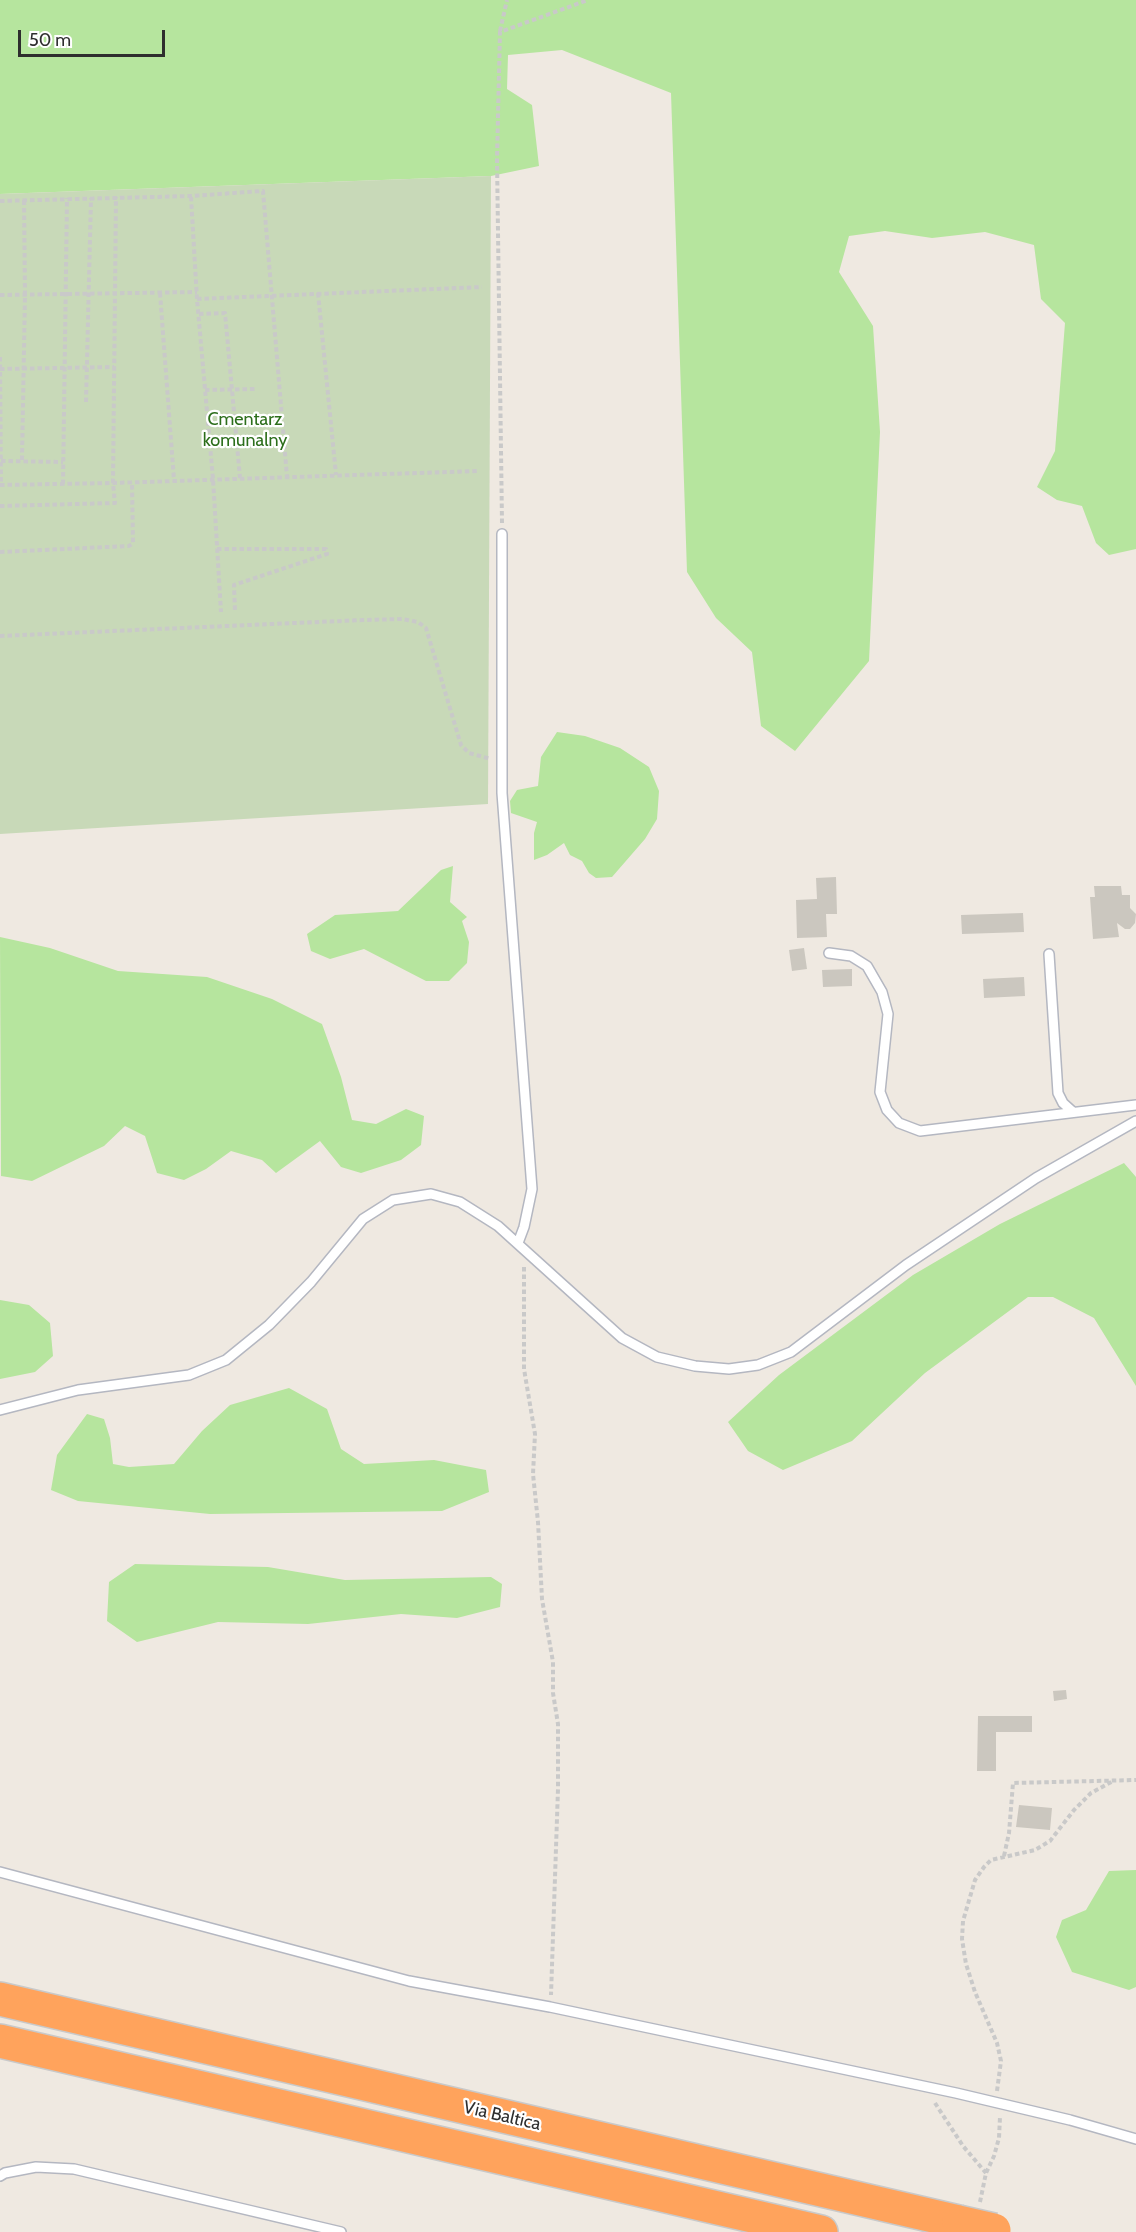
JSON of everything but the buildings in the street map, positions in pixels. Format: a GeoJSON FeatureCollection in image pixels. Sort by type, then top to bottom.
{"type":"FeatureCollection","features":[{"type":"Feature","properties":{"kind":"highway","name":"Via Baltica"},"geometry":{"type":"LineString","coordinates":[[0,1999],[984,2223]]}},
{"type":"Feature","properties":{"kind":"highway"},"geometry":{"type":"LineString","coordinates":[[0,2041],[821,2232]]}},
{"type":"Feature","properties":{"kind":"lane"},"geometry":{"type":"LineString","coordinates":[[502,534],[503,805],[532,1189],[525,1227],[519,1243]]}},
{"type":"Feature","properties":{"kind":"lane"},"geometry":{"type":"LineString","coordinates":[[829,953],[851,956],[867,966],[882,992],[888,1014],[880,1092],[887,1110],[899,1123],[920,1131],[1136,1105]]}},
{"type":"Feature","properties":{"kind":"lane"},"geometry":{"type":"LineString","coordinates":[[1049,954],[1058,1093],[1063,1103],[1073,1112]]}},
{"type":"Feature","properties":{"kind":"lane"},"geometry":{"type":"LineString","coordinates":[[0,1410],[78,1390],[189,1375],[226,1360],[269,1325],[311,1282],[363,1219],[393,1200],[431,1194],[460,1202],[498,1226],[622,1338],[657,1357],[695,1366],[729,1369],[758,1365],[791,1352],[906,1265],[1036,1178],[1136,1121]]}},
{"type":"Feature","properties":{"kind":"lane"},"geometry":{"type":"LineString","coordinates":[[0,1872],[409,1981],[550,2007],[921,2086],[999,2103],[1136,2139]]}},
{"type":"Feature","properties":{"kind":"lane"},"geometry":{"type":"LineString","coordinates":[[0,2176],[5,2172],[36,2167],[74,2169],[341,2232]]}},
{"type":"Feature","properties":{"kind":"path"},"geometry":{"type":"LineString","coordinates":[[502,534],[497,159],[500,32],[507,0]]}},
{"type":"Feature","properties":{"kind":"path"},"geometry":{"type":"LineString","coordinates":[[500,32],[588,0]]}},
{"type":"Feature","properties":{"kind":"path"},"geometry":{"type":"LineString","coordinates":[[0,201],[191,196],[263,191],[270,296],[287,477]]}},
{"type":"Feature","properties":{"kind":"path"},"geometry":{"type":"LineString","coordinates":[[191,196],[221,612]]}},
{"type":"Feature","properties":{"kind":"path"},"geometry":{"type":"LineString","coordinates":[[0,506],[115,503],[113,483],[116,197]]}},
{"type":"Feature","properties":{"kind":"path"},"geometry":{"type":"LineString","coordinates":[[63,484],[67,198]]}},
{"type":"Feature","properties":{"kind":"path"},"geometry":{"type":"LineString","coordinates":[[86,402],[91,198]]}},
{"type":"Feature","properties":{"kind":"path"},"geometry":{"type":"LineString","coordinates":[[22,460],[24,200]]}},
{"type":"Feature","properties":{"kind":"path"},"geometry":{"type":"LineString","coordinates":[[197,299],[482,287]]}},
{"type":"Feature","properties":{"kind":"path"},"geometry":{"type":"LineString","coordinates":[[0,295],[66,296],[197,292]]}},
{"type":"Feature","properties":{"kind":"path"},"geometry":{"type":"LineString","coordinates":[[160,293],[174,480]]}},
{"type":"Feature","properties":{"kind":"path"},"geometry":{"type":"LineString","coordinates":[[318,293],[336,475]]}},
{"type":"Feature","properties":{"kind":"path"},"geometry":{"type":"LineString","coordinates":[[199,314],[225,313],[240,478]]}},
{"type":"Feature","properties":{"kind":"path"},"geometry":{"type":"LineString","coordinates":[[0,357],[1,485],[477,471]]}},
{"type":"Feature","properties":{"kind":"path"},"geometry":{"type":"LineString","coordinates":[[0,369],[114,367]]}},
{"type":"Feature","properties":{"kind":"path"},"geometry":{"type":"LineString","coordinates":[[205,390],[255,389]]}},
{"type":"Feature","properties":{"kind":"path"},"geometry":{"type":"LineString","coordinates":[[1,461],[63,462]]}},
{"type":"Feature","properties":{"kind":"path"},"geometry":{"type":"LineString","coordinates":[[0,552],[129,546],[133,543],[132,482]]}},
{"type":"Feature","properties":{"kind":"path"},"geometry":{"type":"LineString","coordinates":[[217,549],[326,549],[327,554],[234,585],[236,611]]}},
{"type":"Feature","properties":{"kind":"path"},"geometry":{"type":"LineString","coordinates":[[0,636],[363,620],[418,622],[426,628],[462,745],[469,753],[502,762]]}},
{"type":"Feature","properties":{"kind":"path"},"geometry":{"type":"LineString","coordinates":[[519,1243],[525,1271],[525,1369],[535,1434],[533,1474],[542,1599],[553,1662],[553,1693],[558,1724],[555,1908],[550,2007]]}},
{"type":"Feature","properties":{"kind":"path"},"geometry":{"type":"LineString","coordinates":[[1004,1856],[1009,1833],[1013,1783],[1136,1779]]}},
{"type":"Feature","properties":{"kind":"path"},"geometry":{"type":"LineString","coordinates":[[984,2223],[986,2173],[994,2156],[1001,2061],[997,2043],[966,1964],[962,1939],[963,1921],[975,1881],[991,1860],[1035,1850],[1050,1841],[1074,1810],[1091,1793],[1115,1780]]}},
{"type":"Feature","properties":{"kind":"path"},"geometry":{"type":"LineString","coordinates":[[921,2086],[963,2146],[986,2173]]}},
{"type":"Feature","properties":{"kind":"green space"},"geometry":{"type":"Polygon","coordinates":[[[0,0],[1136,0],[1136,549],[1109,555],[1096,543],[1082,506],[1057,500],[1037,487],[1055,451],[1065,323],[1041,299],[1034,245],[985,232],[932,238],[885,231],[849,236],[839,272],[873,326],[880,432],[869,661],[795,751],[761,726],[752,652],[716,618],[687,572],[671,93],[562,50],[508,55],[507,89],[532,105],[539,166],[491,176],[0,194],[0,0]]]}},
{"type":"Feature","properties":{"kind":"green space","name":"Cmentarz komunalny"},"geometry":{"type":"Polygon","coordinates":[[[491,176],[488,804],[0,834],[0,194],[491,176]]]}},
{"type":"Feature","properties":{"kind":"green space"},"geometry":{"type":"Polygon","coordinates":[[[557,732],[585,736],[620,748],[649,767],[659,791],[657,819],[645,839],[612,877],[596,878],[589,873],[582,861],[570,855],[564,843],[547,855],[534,860],[534,833],[537,822],[511,813],[510,801],[517,790],[538,786],[541,757],[557,732]]]}},
{"type":"Feature","properties":{"kind":"green space"},"geometry":{"type":"Polygon","coordinates":[[[453,866],[450,902],[467,917],[462,921],[469,942],[467,963],[449,981],[426,981],[364,949],[330,959],[311,951],[307,934],[335,915],[398,911],[441,870],[453,866]]]}},
{"type":"Feature","properties":{"kind":"green space"},"geometry":{"type":"Polygon","coordinates":[[[0,937],[50,948],[118,971],[207,977],[272,999],[322,1024],[341,1077],[352,1120],[376,1124],[406,1109],[424,1116],[421,1145],[401,1160],[361,1173],[341,1167],[320,1141],[276,1173],[262,1160],[231,1151],[206,1169],[184,1180],[157,1173],[145,1136],[125,1126],[104,1146],[32,1181],[1,1176],[0,937]]]}},
{"type":"Feature","properties":{"kind":"green space"},"geometry":{"type":"Polygon","coordinates":[[[1124,1163],[1136,1177],[1136,1386],[1094,1318],[1053,1297],[1028,1297],[925,1373],[852,1441],[783,1470],[748,1451],[728,1422],[779,1375],[913,1275],[1000,1224],[1124,1163]]]}},
{"type":"Feature","properties":{"kind":"green space"},"geometry":{"type":"Polygon","coordinates":[[[0,1300],[29,1305],[50,1323],[53,1356],[35,1372],[0,1379],[0,1300]]]}},
{"type":"Feature","properties":{"kind":"green space"},"geometry":{"type":"Polygon","coordinates":[[[289,1388],[327,1409],[341,1449],[364,1464],[434,1460],[486,1470],[489,1492],[442,1511],[210,1514],[78,1501],[51,1490],[57,1455],[87,1414],[104,1419],[110,1438],[113,1464],[129,1467],[174,1464],[202,1431],[230,1405],[289,1388]]]}},
{"type":"Feature","properties":{"kind":"green space"},"geometry":{"type":"Polygon","coordinates":[[[135,1564],[268,1567],[345,1580],[491,1577],[502,1584],[500,1607],[457,1618],[401,1614],[308,1624],[218,1622],[137,1642],[107,1621],[109,1582],[135,1564]]]}},
{"type":"Feature","properties":{"kind":"green space"},"geometry":{"type":"Polygon","coordinates":[[[1136,1870],[1136,1987],[1129,1990],[1072,1972],[1056,1937],[1062,1920],[1086,1910],[1109,1871],[1136,1870]]]}}]}
